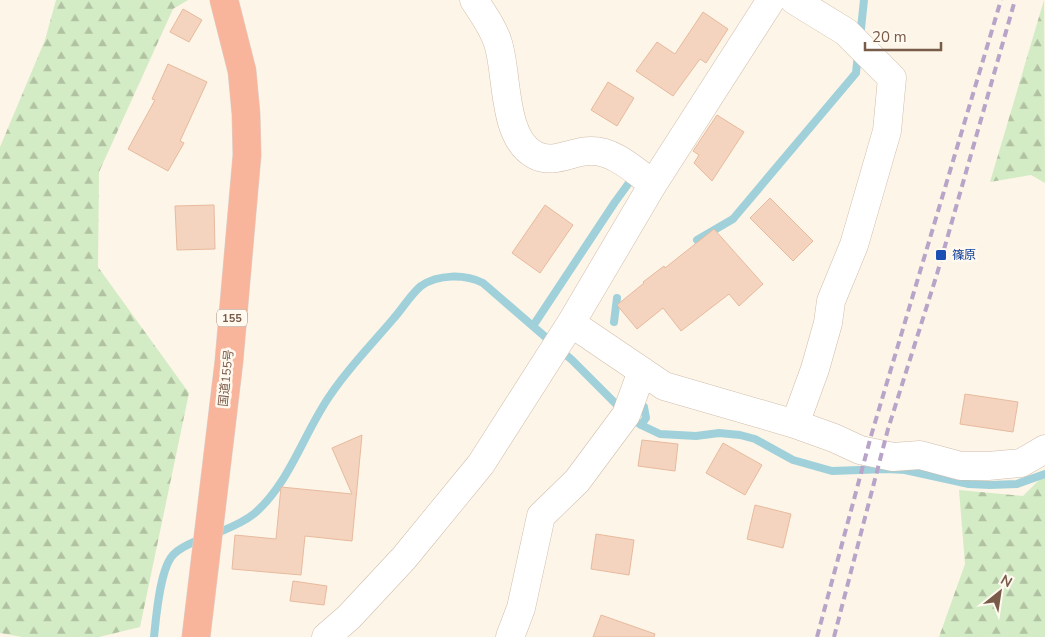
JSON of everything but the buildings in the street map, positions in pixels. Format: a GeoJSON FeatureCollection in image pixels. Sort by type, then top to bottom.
{"type":"FeatureCollection","features":[{"type":"Feature","properties":{"kind":"highway","name":"国道155号"},"geometry":{"type":"LineString","coordinates":[[196,637],[229,361],[247,155],[242,71],[224,0]]}},
{"type":"Feature","properties":{"kind":"street"},"geometry":{"type":"LineString","coordinates":[[474,0],[488,20],[498,44],[510,116],[516,135],[523,146],[535,155],[548,159],[591,151],[604,153],[619,160],[653,184]]}},
{"type":"Feature","properties":{"kind":"street"},"geometry":{"type":"LineString","coordinates":[[326,637],[349,617],[404,558],[481,464],[570,323],[653,184],[771,0]]}},
{"type":"Feature","properties":{"kind":"street"},"geometry":{"type":"LineString","coordinates":[[794,0],[846,32],[892,78],[888,131],[854,245],[831,301],[828,323],[815,369],[795,424]]}},
{"type":"Feature","properties":{"kind":"street"},"geometry":{"type":"LineString","coordinates":[[570,323],[664,386],[795,424],[860,450],[893,457],[920,455],[961,466],[988,466],[1021,463],[1045,449]]}},
{"type":"Feature","properties":{"kind":"street"},"geometry":{"type":"LineString","coordinates":[[510,637],[521,608],[541,516],[577,482],[626,415],[642,371]]}},
{"type":"Feature","properties":{"kind":"green space"},"geometry":{"type":"Polygon","coordinates":[[[56,0],[188,0],[173,9],[99,172],[98,267],[189,393],[140,627],[99,637],[22,637],[0,633],[0,147],[45,40],[56,0]]]}},
{"type":"Feature","properties":{"kind":"green space"},"geometry":{"type":"Polygon","coordinates":[[[1044,0],[1045,183],[1031,175],[990,182],[1044,0]]]}},
{"type":"Feature","properties":{"kind":"green space"},"geometry":{"type":"Polygon","coordinates":[[[1045,474],[1045,637],[939,637],[965,564],[959,490],[1023,496],[1045,474]]]}},
{"type":"Feature","properties":{"kind":"waterway"},"geometry":{"type":"LineString","coordinates":[[860,38],[864,0]]}},
{"type":"Feature","properties":{"kind":"waterway"},"geometry":{"type":"LineString","coordinates":[[697,240],[733,219],[856,73],[858,54]]}},
{"type":"Feature","properties":{"kind":"waterway"},"geometry":{"type":"LineString","coordinates":[[533,326],[634,176]]}},
{"type":"Feature","properties":{"kind":"waterway"},"geometry":{"type":"LineString","coordinates":[[215,534],[246,520],[267,500],[288,471],[321,409],[338,384],[414,293],[421,286],[435,279],[460,277],[483,283],[572,360],[622,410]]}},
{"type":"Feature","properties":{"kind":"waterway"},"geometry":{"type":"LineString","coordinates":[[614,322],[617,298]]}},
{"type":"Feature","properties":{"kind":"waterway"},"geometry":{"type":"LineString","coordinates":[[641,425],[646,418],[644,407]]}},
{"type":"Feature","properties":{"kind":"waterway"},"geometry":{"type":"LineString","coordinates":[[630,417],[641,425],[660,434],[696,436],[719,433],[755,439],[793,460],[832,471],[905,470],[969,484],[990,485],[1017,484],[1045,474]]}},
{"type":"Feature","properties":{"kind":"waterway"},"geometry":{"type":"LineString","coordinates":[[154,637],[162,581],[169,560],[180,549],[201,539]]}},
{"type":"Feature","properties":{"kind":"railway"},"geometry":{"type":"LineString","coordinates":[[817,637],[871,436],[1001,0]]}},
{"type":"Feature","properties":{"kind":"railway"},"geometry":{"type":"LineString","coordinates":[[834,637],[888,429],[937,274],[1015,0]]}},
{"type":"Feature","properties":{"kind":"place","name":"篠原"},"geometry":{"type":"Point","coordinates":[941,255]}}]}
